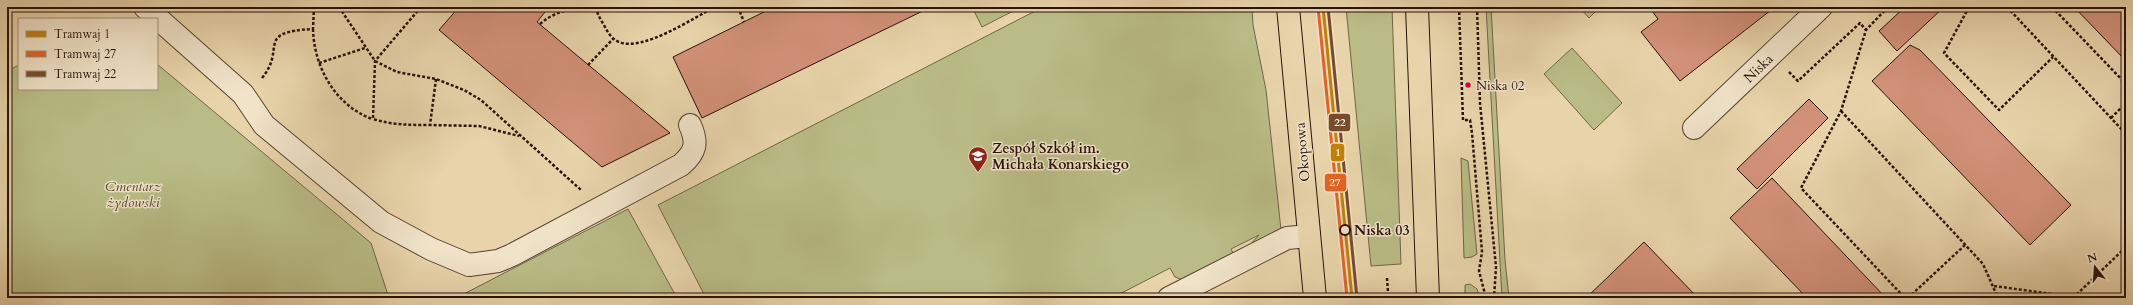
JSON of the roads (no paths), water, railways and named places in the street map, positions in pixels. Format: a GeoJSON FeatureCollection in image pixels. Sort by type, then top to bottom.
{"type":"FeatureCollection","features":[{"type":"Feature","properties":{"kind":"main road","name":"Okopowa"},"geometry":{"type":"LineString","coordinates":[[1288,7],[1315,298]]}},
{"type":"Feature","properties":{"kind":"main road"},"geometry":{"type":"LineString","coordinates":[[1417,7],[1428,298]]}},
{"type":"Feature","properties":{"kind":"street"},"geometry":{"type":"LineString","coordinates":[[145,7],[157,18]]}},
{"type":"Feature","properties":{"kind":"street","name":"Niska"},"geometry":{"type":"LineString","coordinates":[[1694,128],[1821,7]]}},
{"type":"Feature","properties":{"kind":"street"},"geometry":{"type":"LineString","coordinates":[[158,19],[243,94],[264,125],[381,222],[457,262],[469,265],[498,261],[681,165],[691,156],[695,147],[695,136],[690,125]]}},
{"type":"Feature","properties":{"kind":"street"},"geometry":{"type":"LineString","coordinates":[[1169,298],[1288,238],[1309,236]]}},
{"type":"Feature","properties":{"kind":"tram line","name":"27"},"geometry":{"type":"LineString","coordinates":[[1318,7],[1347,298]]}},
{"type":"Feature","properties":{"kind":"tram line","name":"1"},"geometry":{"type":"LineString","coordinates":[[1323,7],[1352,298]]}},
{"type":"Feature","properties":{"kind":"tram line","name":"22"},"geometry":{"type":"LineString","coordinates":[[1328,7],[1357,298]]}},
{"type":"Feature","properties":{"kind":"place","name":"Niska 02"},"geometry":{"type":"Point","coordinates":[1468,85]}},
{"type":"Feature","properties":{"kind":"place","name":"Zespół Szkół im. Michała Konarskiego"},"geometry":{"type":"Point","coordinates":[978,173]}},
{"type":"Feature","properties":{"kind":"place","name":"Niska 03"},"geometry":{"type":"Point","coordinates":[1345,230]}},
{"type":"Feature","properties":{"kind":"park label","name":"Cmentarz żydowski"},"geometry":{"type":"Point","coordinates":[133,194]}}]}
